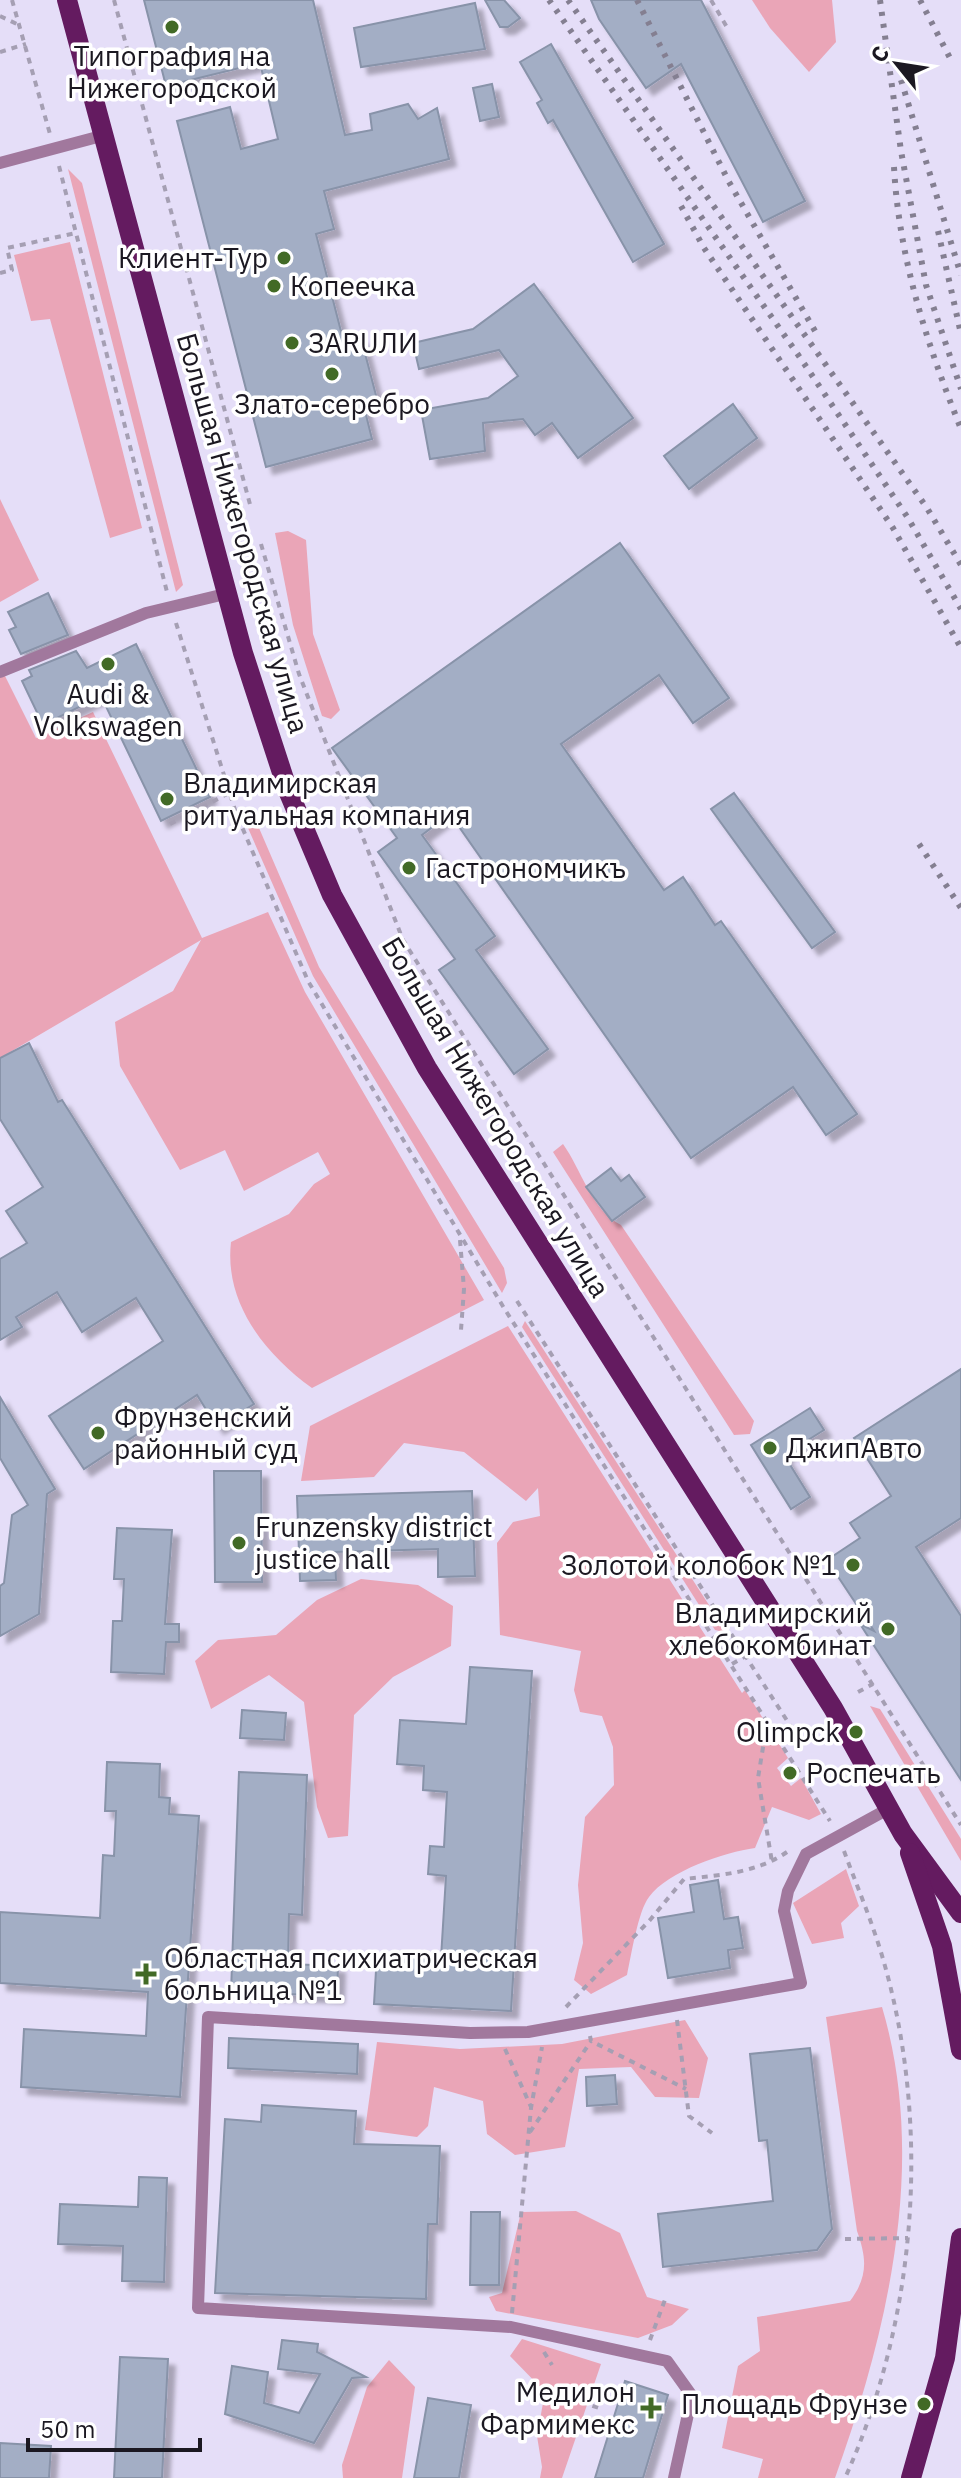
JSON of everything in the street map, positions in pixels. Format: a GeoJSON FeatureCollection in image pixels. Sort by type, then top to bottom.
{"type":"FeatureCollection","features":[{"type":"Feature","properties":{"kind":"main road","name":"Большая Нижегородская улица"},"geometry":{"type":"LineString","coordinates":[[67,0],[225,594],[287,788],[332,895],[427,1068],[833,1708],[903,1834],[961,1913]]}},
{"type":"Feature","properties":{"kind":"main road","name":"Большая Нижегородская улица"},"geometry":{"type":"LineString","coordinates":[[903,1834],[942,1946],[961,2050]]}},
{"type":"Feature","properties":{"kind":"main road"},"geometry":{"type":"LineString","coordinates":[[911,2478],[945,2358],[961,2238]]}},
{"type":"Feature","properties":{"kind":"lane"},"geometry":{"type":"LineString","coordinates":[[0,163],[105,135]]}},
{"type":"Feature","properties":{"kind":"lane"},"geometry":{"type":"LineString","coordinates":[[0,672],[146,613],[225,594]]}},
{"type":"Feature","properties":{"kind":"lane"},"geometry":{"type":"LineString","coordinates":[[674,2478],[692,2396],[667,2361],[511,2327],[198,2308],[208,2017],[498,2032],[545,2029],[801,1983],[784,1911],[788,1891],[806,1854],[888,1809]]}},
{"type":"Feature","properties":{"kind":"path"},"geometry":{"type":"LineString","coordinates":[[114,0],[251,508]]}},
{"type":"Feature","properties":{"kind":"path"},"geometry":{"type":"LineString","coordinates":[[711,0],[728,29]]}},
{"type":"Feature","properties":{"kind":"path"},"geometry":{"type":"LineString","coordinates":[[0,16],[19,25]]}},
{"type":"Feature","properties":{"kind":"path"},"geometry":{"type":"LineString","coordinates":[[0,52],[26,44]]}},
{"type":"Feature","properties":{"kind":"path"},"geometry":{"type":"LineString","coordinates":[[0,273],[12,270],[7,248],[76,233]]}},
{"type":"Feature","properties":{"kind":"path"},"geometry":{"type":"LineString","coordinates":[[261,544],[299,674],[403,940],[961,1825]]}},
{"type":"Feature","properties":{"kind":"path"},"geometry":{"type":"LineString","coordinates":[[170,824],[229,793]]}},
{"type":"Feature","properties":{"kind":"path"},"geometry":{"type":"LineString","coordinates":[[460,1236],[464,1289],[461,1330]]}},
{"type":"Feature","properties":{"kind":"path"},"geometry":{"type":"LineString","coordinates":[[517,1301],[795,1733],[781,1742]]}},
{"type":"Feature","properties":{"kind":"path"},"geometry":{"type":"LineString","coordinates":[[732,1664],[746,1656]]}},
{"type":"Feature","properties":{"kind":"path"},"geometry":{"type":"LineString","coordinates":[[858,1692],[873,1684]]}},
{"type":"Feature","properties":{"kind":"path"},"geometry":{"type":"LineString","coordinates":[[511,2327],[528,2134],[545,2029],[650,1920],[684,1879],[746,1872],[772,1862],[758,1778],[767,1721]]}},
{"type":"Feature","properties":{"kind":"path"},"geometry":{"type":"LineString","coordinates":[[838,1835],[885,1968],[902,2048],[909,2134],[908,2238],[887,2361],[845,2478]]}},
{"type":"Feature","properties":{"kind":"path"},"geometry":{"type":"LineString","coordinates":[[675,2007],[689,2116],[712,2133]]}},
{"type":"Feature","properties":{"kind":"path"},"geometry":{"type":"LineString","coordinates":[[528,2134],[591,2041],[588,2022]]}},
{"type":"Feature","properties":{"kind":"path"},"geometry":{"type":"LineString","coordinates":[[498,2032],[531,2108]]}},
{"type":"Feature","properties":{"kind":"path"},"geometry":{"type":"LineString","coordinates":[[591,2041],[686,2089]]}},
{"type":"Feature","properties":{"kind":"path"},"geometry":{"type":"LineString","coordinates":[[845,2239],[908,2238]]}},
{"type":"Feature","properties":{"kind":"path"},"geometry":{"type":"LineString","coordinates":[[645,2354],[666,2297]]}},
{"type":"Feature","properties":{"kind":"path"},"geometry":{"type":"LineString","coordinates":[[581,2402],[599,2408]]}},
{"type":"Feature","properties":{"kind":"shaded area"},"geometry":{"type":"Polygon","coordinates":[[[752,0],[832,0],[836,42],[809,72],[770,28],[752,0]]]}},
{"type":"Feature","properties":{"kind":"shaded area"},"geometry":{"type":"Polygon","coordinates":[[[68,169],[82,183],[183,585],[176,592],[68,169]]]}},
{"type":"Feature","properties":{"kind":"shaded area"},"geometry":{"type":"Polygon","coordinates":[[[70,242],[142,528],[110,538],[50,319],[31,321],[14,255],[70,242]]]}},
{"type":"Feature","properties":{"kind":"shaded area"},"geometry":{"type":"Polygon","coordinates":[[[0,499],[39,580],[0,602],[0,499]]]}},
{"type":"Feature","properties":{"kind":"shaded area"},"geometry":{"type":"Polygon","coordinates":[[[288,531],[306,540],[313,634],[340,710],[331,719],[322,716],[293,625],[275,533],[288,531]]]}},
{"type":"Feature","properties":{"kind":"shaded area"},"geometry":{"type":"Polygon","coordinates":[[[0,666],[36,738],[93,712],[202,938],[268,912],[305,992],[484,1300],[312,1388],[264,1343],[241,1306],[234,1286],[231,1242],[289,1214],[314,1184],[330,1174],[318,1152],[244,1191],[225,1150],[180,1170],[120,1066],[115,1022],[173,991],[201,940],[0,1058],[0,666]]]}},
{"type":"Feature","properties":{"kind":"shaded area"},"geometry":{"type":"Polygon","coordinates":[[[248,828],[259,828],[319,967],[504,1268],[507,1283],[502,1293],[313,976],[248,828]]]}},
{"type":"Feature","properties":{"kind":"shaded area"},"geometry":{"type":"Polygon","coordinates":[[[563,1144],[595,1200],[611,1219],[621,1225],[754,1421],[750,1434],[734,1435],[553,1152],[563,1144]]]}},
{"type":"Feature","properties":{"kind":"shaded area"},"geometry":{"type":"Polygon","coordinates":[[[525,1321],[724,1632],[715,1630],[522,1327],[525,1321]]]}},
{"type":"Feature","properties":{"kind":"shaded area"},"geometry":{"type":"Polygon","coordinates":[[[508,1326],[742,1693],[745,1690],[788,1758],[777,1768],[791,1786],[801,1778],[821,1814],[809,1820],[772,1807],[755,1848],[698,1864],[669,1879],[649,1897],[641,1913],[627,1975],[591,1994],[574,1980],[583,1943],[578,1885],[585,1817],[614,1785],[613,1747],[602,1716],[580,1712],[574,1690],[581,1651],[500,1635],[497,1543],[513,1522],[540,1516],[538,1488],[526,1501],[464,1452],[404,1443],[374,1477],[301,1481],[310,1426],[508,1326]]]}},
{"type":"Feature","properties":{"kind":"shaded area"},"geometry":{"type":"Polygon","coordinates":[[[361,1579],[418,1585],[453,1606],[451,1646],[393,1677],[354,1715],[348,1836],[328,1838],[317,1807],[304,1702],[269,1675],[211,1709],[195,1661],[218,1640],[276,1635],[317,1600],[361,1579]]]}},
{"type":"Feature","properties":{"kind":"shaded area"},"geometry":{"type":"Polygon","coordinates":[[[870,1706],[880,1709],[961,1839],[961,1861],[870,1706]]]}},
{"type":"Feature","properties":{"kind":"shaded area"},"geometry":{"type":"Polygon","coordinates":[[[846,1869],[859,1906],[841,1923],[844,1938],[812,1944],[793,1903],[846,1869]]]}},
{"type":"Feature","properties":{"kind":"shaded area"},"geometry":{"type":"Polygon","coordinates":[[[882,2007],[895,2066],[902,2125],[901,2185],[896,2245],[871,2364],[835,2478],[758,2478],[763,2459],[722,2448],[738,2366],[760,2351],[757,2317],[850,2301],[863,2276],[863,2250],[857,2231],[826,2017],[882,2007]]]}},
{"type":"Feature","properties":{"kind":"shaded area"},"geometry":{"type":"Polygon","coordinates":[[[685,2020],[708,2058],[699,2098],[655,2097],[631,2067],[579,2069],[565,2147],[515,2155],[487,2134],[483,2101],[434,2087],[428,2126],[417,2137],[365,2130],[377,2042],[460,2049],[562,2044],[685,2020]]]}},
{"type":"Feature","properties":{"kind":"shaded area"},"geometry":{"type":"Polygon","coordinates":[[[576,2211],[620,2233],[647,2297],[689,2309],[672,2325],[638,2338],[496,2311],[489,2297],[502,2293],[521,2212],[576,2211]]]}},
{"type":"Feature","properties":{"kind":"shaded area"},"geometry":{"type":"Polygon","coordinates":[[[522,2339],[601,2364],[562,2478],[540,2478],[542,2467],[537,2436],[545,2392],[510,2356],[522,2339]]]}},
{"type":"Feature","properties":{"kind":"shaded area"},"geometry":{"type":"Polygon","coordinates":[[[389,2360],[415,2387],[402,2478],[343,2478],[342,2465],[367,2387],[389,2360]]]}},
{"type":"Feature","properties":{"kind":"building"},"geometry":{"type":"Polygon","coordinates":[[[144,0],[313,0],[345,135],[372,130],[370,114],[408,104],[418,119],[437,108],[449,159],[324,191],[334,229],[316,234],[344,343],[361,338],[378,403],[364,407],[372,439],[266,467],[177,121],[230,107],[241,149],[278,139],[260,63],[166,86],[144,0]]]}},
{"type":"Feature","properties":{"kind":"building"},"geometry":{"type":"Polygon","coordinates":[[[485,0],[504,0],[520,18],[508,27],[500,27],[485,0]]]}},
{"type":"Feature","properties":{"kind":"building"},"geometry":{"type":"Polygon","coordinates":[[[591,0],[701,0],[805,201],[763,222],[681,64],[646,88],[599,19],[591,0]]]}},
{"type":"Feature","properties":{"kind":"building"},"geometry":{"type":"Polygon","coordinates":[[[475,3],[485,49],[361,67],[354,28],[475,3]]]}},
{"type":"Feature","properties":{"kind":"building"},"geometry":{"type":"Polygon","coordinates":[[[551,44],[664,244],[633,262],[553,120],[548,123],[537,103],[542,100],[520,62],[551,44]]]}},
{"type":"Feature","properties":{"kind":"building"},"geometry":{"type":"Polygon","coordinates":[[[492,84],[499,117],[480,121],[473,88],[492,84]]]}},
{"type":"Feature","properties":{"kind":"building"},"geometry":{"type":"Polygon","coordinates":[[[534,284],[633,418],[578,458],[552,423],[535,435],[523,419],[483,423],[485,451],[430,459],[421,410],[488,398],[518,376],[499,350],[419,369],[413,343],[473,329],[534,284]]]}},
{"type":"Feature","properties":{"kind":"building"},"geometry":{"type":"Polygon","coordinates":[[[733,404],[757,438],[689,489],[664,456],[733,404]]]}},
{"type":"Feature","properties":{"kind":"building"},"geometry":{"type":"Polygon","coordinates":[[[620,543],[729,698],[693,723],[659,675],[561,744],[664,890],[683,877],[715,925],[721,921],[857,1114],[826,1135],[793,1087],[691,1158],[450,814],[422,835],[495,936],[476,950],[548,1049],[514,1074],[439,970],[455,959],[378,852],[397,838],[332,748],[620,543]]]}},
{"type":"Feature","properties":{"kind":"building"},"geometry":{"type":"Polygon","coordinates":[[[48,593],[68,635],[21,654],[9,630],[16,627],[8,612],[48,593]]]}},
{"type":"Feature","properties":{"kind":"building"},"geometry":{"type":"Polygon","coordinates":[[[136,644],[210,797],[161,821],[101,696],[43,725],[22,681],[32,676],[29,670],[76,651],[87,668],[136,644]]]}},
{"type":"Feature","properties":{"kind":"building"},"geometry":{"type":"Polygon","coordinates":[[[734,793],[835,932],[812,948],[711,809],[734,793]]]}},
{"type":"Feature","properties":{"kind":"building"},"geometry":{"type":"Polygon","coordinates":[[[29,1043],[58,1102],[62,1100],[254,1404],[217,1427],[197,1395],[84,1469],[49,1416],[163,1341],[136,1298],[82,1332],[57,1292],[16,1317],[22,1327],[0,1340],[0,1259],[27,1243],[6,1211],[43,1187],[0,1119],[0,1058],[29,1043]]]}},
{"type":"Feature","properties":{"kind":"building"},"geometry":{"type":"Polygon","coordinates":[[[611,1168],[621,1181],[629,1175],[645,1197],[612,1221],[586,1187],[611,1168]]]}},
{"type":"Feature","properties":{"kind":"building"},"geometry":{"type":"Polygon","coordinates":[[[961,1369],[961,1518],[916,1547],[961,1616],[961,1780],[860,1624],[874,1631],[827,1560],[860,1538],[850,1523],[891,1496],[854,1438],[961,1369]]]}},
{"type":"Feature","properties":{"kind":"building"},"geometry":{"type":"Polygon","coordinates":[[[0,1397],[55,1489],[47,1494],[39,1614],[0,1636],[0,1586],[4,1583],[12,1515],[28,1505],[0,1458],[0,1397]]]}},
{"type":"Feature","properties":{"kind":"building"},"geometry":{"type":"Polygon","coordinates":[[[810,1408],[824,1430],[784,1455],[810,1497],[791,1509],[751,1445],[810,1408]]]}},
{"type":"Feature","properties":{"kind":"building"},"geometry":{"type":"Polygon","coordinates":[[[214,1471],[261,1471],[262,1582],[215,1582],[214,1471]]]}},
{"type":"Feature","properties":{"kind":"building"},"geometry":{"type":"Polygon","coordinates":[[[472,1491],[475,1576],[438,1577],[438,1549],[335,1552],[336,1580],[300,1581],[297,1496],[472,1491]]]}},
{"type":"Feature","properties":{"kind":"building"},"geometry":{"type":"Polygon","coordinates":[[[117,1528],[172,1530],[165,1624],[179,1624],[179,1642],[166,1642],[164,1674],[111,1672],[113,1621],[122,1621],[124,1579],[114,1579],[117,1528]]]}},
{"type":"Feature","properties":{"kind":"building"},"geometry":{"type":"Polygon","coordinates":[[[470,1667],[532,1671],[511,2011],[374,2004],[377,1954],[441,1958],[446,1876],[428,1874],[430,1846],[444,1847],[447,1792],[423,1790],[424,1766],[397,1764],[400,1720],[466,1724],[470,1667]]]}},
{"type":"Feature","properties":{"kind":"building"},"geometry":{"type":"Polygon","coordinates":[[[242,1710],[286,1713],[284,1740],[240,1738],[242,1710]]]}},
{"type":"Feature","properties":{"kind":"building"},"geometry":{"type":"Polygon","coordinates":[[[107,1762],[160,1764],[159,1797],[170,1798],[169,1814],[199,1816],[180,2097],[21,2087],[24,2029],[146,2036],[148,1992],[0,1983],[0,1912],[100,1918],[103,1855],[114,1856],[116,1811],[105,1811],[107,1762]]]}},
{"type":"Feature","properties":{"kind":"building"},"geometry":{"type":"Polygon","coordinates":[[[239,1772],[307,1775],[302,1915],[289,1914],[288,1964],[338,1966],[337,1996],[231,1992],[239,1772]]]}},
{"type":"Feature","properties":{"kind":"building"},"geometry":{"type":"Polygon","coordinates":[[[718,1880],[724,1919],[738,1917],[743,1948],[728,1950],[730,1968],[668,1978],[658,1918],[694,1912],[690,1885],[718,1880]]]}},
{"type":"Feature","properties":{"kind":"building"},"geometry":{"type":"Polygon","coordinates":[[[229,2038],[358,2044],[357,2074],[228,2068],[229,2038]]]}},
{"type":"Feature","properties":{"kind":"building"},"geometry":{"type":"Polygon","coordinates":[[[810,2048],[832,2229],[817,2250],[663,2267],[658,2214],[773,2201],[767,2140],[759,2141],[750,2054],[810,2048]]]}},
{"type":"Feature","properties":{"kind":"building"},"geometry":{"type":"Polygon","coordinates":[[[615,2075],[617,2104],[587,2106],[586,2077],[615,2075]]]}},
{"type":"Feature","properties":{"kind":"building"},"geometry":{"type":"Polygon","coordinates":[[[262,2105],[356,2111],[354,2144],[440,2146],[437,2224],[428,2224],[426,2299],[215,2293],[225,2119],[261,2122],[262,2105]]]}},
{"type":"Feature","properties":{"kind":"building"},"geometry":{"type":"Polygon","coordinates":[[[139,2177],[167,2178],[164,2282],[122,2281],[123,2246],[58,2244],[60,2204],[138,2207],[139,2177]]]}},
{"type":"Feature","properties":{"kind":"building"},"geometry":{"type":"Polygon","coordinates":[[[471,2212],[500,2212],[499,2285],[470,2285],[471,2212]]]}},
{"type":"Feature","properties":{"kind":"building"},"geometry":{"type":"Polygon","coordinates":[[[282,2340],[318,2344],[317,2352],[366,2377],[352,2378],[314,2443],[225,2414],[232,2366],[268,2372],[264,2403],[299,2413],[320,2374],[278,2369],[282,2340]]]}},
{"type":"Feature","properties":{"kind":"building"},"geometry":{"type":"Polygon","coordinates":[[[120,2357],[168,2359],[162,2478],[114,2478],[120,2357]]]}},
{"type":"Feature","properties":{"kind":"building"},"geometry":{"type":"Polygon","coordinates":[[[625,2381],[668,2395],[643,2478],[595,2478],[625,2381]]]}},
{"type":"Feature","properties":{"kind":"building"},"geometry":{"type":"Polygon","coordinates":[[[428,2398],[471,2405],[459,2478],[414,2478],[428,2398]]]}},
{"type":"Feature","properties":{"kind":"building"},"geometry":{"type":"Polygon","coordinates":[[[0,2443],[51,2446],[49,2478],[0,2478],[0,2443]]]}},
{"type":"Feature","properties":{"kind":"railway"},"geometry":{"type":"LineString","coordinates":[[549,0],[801,359],[908,518],[961,609]]}},
{"type":"Feature","properties":{"kind":"railway"},"geometry":{"type":"LineString","coordinates":[[568,0],[927,508],[961,565]]}},
{"type":"Feature","properties":{"kind":"railway"},"geometry":{"type":"LineString","coordinates":[[637,0],[729,182],[815,331]]}},
{"type":"Feature","properties":{"kind":"railway"},"geometry":{"type":"LineString","coordinates":[[880,0],[901,151],[926,285],[961,389]]}},
{"type":"Feature","properties":{"kind":"railway"},"geometry":{"type":"LineString","coordinates":[[920,0],[950,58]]}},
{"type":"Feature","properties":{"kind":"railway"},"geometry":{"type":"LineString","coordinates":[[901,80],[961,275]]}},
{"type":"Feature","properties":{"kind":"railway"},"geometry":{"type":"LineString","coordinates":[[894,167],[908,268],[937,365],[961,429]]}},
{"type":"Feature","properties":{"kind":"railway"},"geometry":{"type":"LineString","coordinates":[[681,206],[704,248],[893,528],[961,648]]}},
{"type":"Feature","properties":{"kind":"railway"},"geometry":{"type":"LineString","coordinates":[[938,231],[961,334]]}},
{"type":"Feature","properties":{"kind":"railway"},"geometry":{"type":"LineString","coordinates":[[919,844],[961,908]]}},
{"type":"Feature","properties":{"kind":"place","name":"Типография на Нижегородской"},"geometry":{"type":"Point","coordinates":[172,27]}},
{"type":"Feature","properties":{"kind":"place","name":"Клиент-Тур"},"geometry":{"type":"Point","coordinates":[284,258]}},
{"type":"Feature","properties":{"kind":"place","name":"Копеечка"},"geometry":{"type":"Point","coordinates":[274,286]}},
{"type":"Feature","properties":{"kind":"place","name":"ЗАRUЛИ"},"geometry":{"type":"Point","coordinates":[292,343]}},
{"type":"Feature","properties":{"kind":"place","name":"Злато-серебро"},"geometry":{"type":"Point","coordinates":[332,374]}},
{"type":"Feature","properties":{"kind":"place","name":"Audi & Volkswagen"},"geometry":{"type":"Point","coordinates":[108,664]}},
{"type":"Feature","properties":{"kind":"place","name":"Владимирская ритуальная компания"},"geometry":{"type":"Point","coordinates":[167,799]}},
{"type":"Feature","properties":{"kind":"place","name":"Гастрономчикъ"},"geometry":{"type":"Point","coordinates":[409,868]}},
{"type":"Feature","properties":{"kind":"place","name":"Фрунзенский районный суд"},"geometry":{"type":"Point","coordinates":[98,1433]}},
{"type":"Feature","properties":{"kind":"place","name":"ДжипАвто"},"geometry":{"type":"Point","coordinates":[770,1448]}},
{"type":"Feature","properties":{"kind":"place","name":"Frunzensky district justice hall"},"geometry":{"type":"Point","coordinates":[239,1543]}},
{"type":"Feature","properties":{"kind":"place","name":"Золотой колобок №1"},"geometry":{"type":"Point","coordinates":[853,1565]}},
{"type":"Feature","properties":{"kind":"place","name":"Владимирский хлебокомбинат"},"geometry":{"type":"Point","coordinates":[888,1629]}},
{"type":"Feature","properties":{"kind":"place","name":"Olimpck"},"geometry":{"type":"Point","coordinates":[856,1732]}},
{"type":"Feature","properties":{"kind":"place","name":"Роспечать"},"geometry":{"type":"Point","coordinates":[790,1773]}},
{"type":"Feature","properties":{"kind":"place","name":"Областная психиатрическая больница №1"},"geometry":{"type":"Point","coordinates":[146,1974]}},
{"type":"Feature","properties":{"kind":"place","name":"Площадь Фрунзе"},"geometry":{"type":"Point","coordinates":[924,2404]}},
{"type":"Feature","properties":{"kind":"place","name":"Медилон Фармимекс"},"geometry":{"type":"Point","coordinates":[651,2408]}}]}
